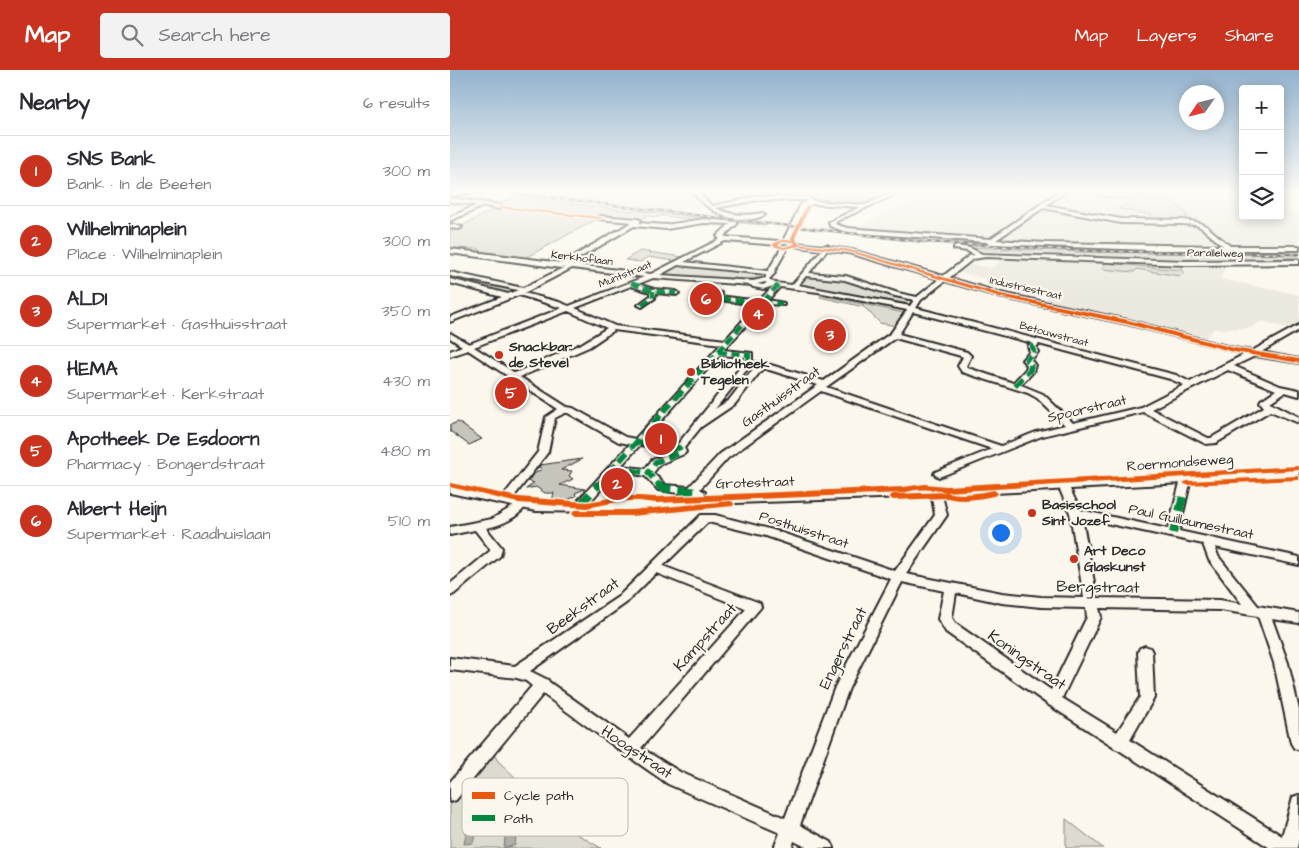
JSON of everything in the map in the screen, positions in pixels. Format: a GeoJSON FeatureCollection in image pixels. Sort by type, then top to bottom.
{"type":"FeatureCollection","features":[{"type":"Feature","properties":{"kind":"main road","name":"Roermondseweg"},"geometry":{"type":"LineString","coordinates":[[1063,485],[1299,473]]}},
{"type":"Feature","properties":{"kind":"main road","name":"Grotestraat"},"geometry":{"type":"LineString","coordinates":[[450,489],[522,505],[577,509],[629,509],[693,500],[718,501],[1063,485]]}},
{"type":"Feature","properties":{"kind":"street"},"geometry":{"type":"LineString","coordinates":[[561,266],[628,227]]}},
{"type":"Feature","properties":{"kind":"street"},"geometry":{"type":"LineString","coordinates":[[646,234],[657,227]]}},
{"type":"Feature","properties":{"kind":"street","name":"Muntstraat"},"geometry":{"type":"LineString","coordinates":[[450,354],[652,276],[724,239],[720,236],[730,227]]}},
{"type":"Feature","properties":{"kind":"street"},"geometry":{"type":"LineString","coordinates":[[577,509],[762,302],[772,283],[772,273],[791,227]]}},
{"type":"Feature","properties":{"kind":"street"},"geometry":{"type":"LineString","coordinates":[[838,227],[846,230],[989,242],[1110,247],[1299,248]]}},
{"type":"Feature","properties":{"kind":"street"},"geometry":{"type":"LineString","coordinates":[[989,242],[1010,227]]}},
{"type":"Feature","properties":{"kind":"street"},"geometry":{"type":"LineString","coordinates":[[1205,227],[1229,248]]}},
{"type":"Feature","properties":{"kind":"street"},"geometry":{"type":"LineString","coordinates":[[724,239],[783,244]]}},
{"type":"Feature","properties":{"kind":"street","name":"Industriestraat"},"geometry":{"type":"LineString","coordinates":[[783,244],[793,242],[794,245],[827,247],[850,251],[1000,295],[1128,322],[1213,345],[1299,362]]}},
{"type":"Feature","properties":{"kind":"street"},"geometry":{"type":"LineString","coordinates":[[794,286],[827,247]]}},
{"type":"Feature","properties":{"kind":"street","name":"Parallelweg"},"geometry":{"type":"LineString","coordinates":[[956,248],[968,249],[980,255],[1186,263],[1277,264],[1299,262]]}},
{"type":"Feature","properties":{"kind":"street","name":"Kerkhoflaan"},"geometry":{"type":"LineString","coordinates":[[450,251],[652,276],[753,283],[759,287],[772,283]]}},
{"type":"Feature","properties":{"kind":"street"},"geometry":{"type":"LineString","coordinates":[[450,259],[464,253]]}},
{"type":"Feature","properties":{"kind":"street"},"geometry":{"type":"LineString","coordinates":[[943,279],[971,257],[980,255]]}},
{"type":"Feature","properties":{"kind":"street"},"geometry":{"type":"LineString","coordinates":[[675,263],[772,273]]}},
{"type":"Feature","properties":{"kind":"street"},"geometry":{"type":"LineString","coordinates":[[450,320],[510,297],[570,267]]}},
{"type":"Feature","properties":{"kind":"street"},"geometry":{"type":"LineString","coordinates":[[450,274],[557,303],[613,328],[726,342]]}},
{"type":"Feature","properties":{"kind":"street"},"geometry":{"type":"LineString","coordinates":[[804,274],[846,278],[897,295],[918,299]]}},
{"type":"Feature","properties":{"kind":"street","name":"Gasthuisstraat"},"geometry":{"type":"LineString","coordinates":[[693,500],[703,481],[724,456],[894,334],[918,299],[943,279]]}},
{"type":"Feature","properties":{"kind":"street"},"geometry":{"type":"LineString","coordinates":[[450,282],[510,297]]}},
{"type":"Feature","properties":{"kind":"street","name":"Betouwstraat"},"geometry":{"type":"LineString","coordinates":[[772,283],[912,309],[1173,377],[1190,385]]}},
{"type":"Feature","properties":{"kind":"street"},"geometry":{"type":"LineString","coordinates":[[631,284],[653,291],[676,294]]}},
{"type":"Feature","properties":{"kind":"street"},"geometry":{"type":"LineString","coordinates":[[642,305],[652,297],[653,291]]}},
{"type":"Feature","properties":{"kind":"street"},"geometry":{"type":"LineString","coordinates":[[718,293],[714,298],[782,304]]}},
{"type":"Feature","properties":{"kind":"street","name":"Spoorstraat"},"geometry":{"type":"LineString","coordinates":[[939,474],[1039,434],[1144,409],[1254,354],[1299,327]]}},
{"type":"Feature","properties":{"kind":"street"},"geometry":{"type":"LineString","coordinates":[[515,376],[586,345],[613,328]]}},
{"type":"Feature","properties":{"kind":"street"},"geometry":{"type":"LineString","coordinates":[[1290,332],[1299,335]]}},
{"type":"Feature","properties":{"kind":"street"},"geometry":{"type":"LineString","coordinates":[[894,334],[964,354],[967,356],[962,366],[964,370],[1031,391],[1040,396],[1071,426]]}},
{"type":"Feature","properties":{"kind":"street"},"geometry":{"type":"LineString","coordinates":[[450,335],[515,376],[563,408],[563,410]]}},
{"type":"Feature","properties":{"kind":"street"},"geometry":{"type":"LineString","coordinates":[[1015,386],[1030,370],[1030,365],[1026,360],[1034,352],[1032,346],[1037,342]]}},
{"type":"Feature","properties":{"kind":"street"},"geometry":{"type":"LineString","coordinates":[[648,473],[656,462],[681,452],[680,448],[748,364],[749,355],[718,352]]}},
{"type":"Feature","properties":{"kind":"street"},"geometry":{"type":"LineString","coordinates":[[748,364],[761,365],[1001,449]]}},
{"type":"Feature","properties":{"kind":"street"},"geometry":{"type":"LineString","coordinates":[[698,425],[732,402],[761,365]]}},
{"type":"Feature","properties":{"kind":"street"},"geometry":{"type":"LineString","coordinates":[[1229,366],[1284,389],[1299,393]]}},
{"type":"Feature","properties":{"kind":"street"},"geometry":{"type":"LineString","coordinates":[[1284,389],[1264,402],[1270,408],[1299,420]]}},
{"type":"Feature","properties":{"kind":"street"},"geometry":{"type":"LineString","coordinates":[[1144,409],[1209,442],[1270,408]]}},
{"type":"Feature","properties":{"kind":"street"},"geometry":{"type":"LineString","coordinates":[[506,501],[543,452],[551,417],[563,410],[570,410],[622,440],[680,448]]}},
{"type":"Feature","properties":{"kind":"street"},"geometry":{"type":"LineString","coordinates":[[614,468],[648,473],[669,494],[693,500]]}},
{"type":"Feature","properties":{"kind":"street"},"geometry":{"type":"LineString","coordinates":[[1173,533],[1186,479]]}},
{"type":"Feature","properties":{"kind":"street"},"geometry":{"type":"LineString","coordinates":[[1054,700],[1094,617],[1076,513],[1063,485]]}},
{"type":"Feature","properties":{"kind":"street","name":"Engerstraat"},"geometry":{"type":"LineString","coordinates":[[782,848],[842,687],[898,577],[940,515],[936,492]]}},
{"type":"Feature","properties":{"kind":"street"},"geometry":{"type":"LineString","coordinates":[[450,532],[479,528],[512,514],[522,505]]}},
{"type":"Feature","properties":{"kind":"street","name":"Paul Guillaumestraat"},"geometry":{"type":"LineString","coordinates":[[1076,513],[1299,561]]}},
{"type":"Feature","properties":{"kind":"street","name":"Posthuisstraat"},"geometry":{"type":"LineString","coordinates":[[705,518],[768,533],[898,577]]}},
{"type":"Feature","properties":{"kind":"street","name":"Beekstraat"},"geometry":{"type":"LineString","coordinates":[[517,672],[622,600],[705,518]]}},
{"type":"Feature","properties":{"kind":"street"},"geometry":{"type":"LineString","coordinates":[[450,591],[496,554],[496,548],[479,528]]}},
{"type":"Feature","properties":{"kind":"street"},"geometry":{"type":"LineString","coordinates":[[1206,540],[1213,557],[1258,610],[1281,663],[1299,743]]}},
{"type":"Feature","properties":{"kind":"street","name":"Kampstraat"},"geometry":{"type":"LineString","coordinates":[[630,749],[755,608],[655,568]]}},
{"type":"Feature","properties":{"kind":"street","name":"Bergstraat"},"geometry":{"type":"LineString","coordinates":[[898,577],[951,589],[1022,600],[1220,605],[1299,618]]}},
{"type":"Feature","properties":{"kind":"street","name":"Koningstraat"},"geometry":{"type":"LineString","coordinates":[[951,589],[945,619],[951,628],[1119,743],[1287,848]]}},
{"type":"Feature","properties":{"kind":"street"},"geometry":{"type":"LineString","coordinates":[[1119,743],[1148,698],[1145,652]]}},
{"type":"Feature","properties":{"kind":"street","name":"Hoogstraat"},"geometry":{"type":"LineString","coordinates":[[450,664],[517,672],[531,676],[630,749],[674,778],[790,829],[826,848]]}},
{"type":"Feature","properties":{"kind":"street"},"geometry":{"type":"LineString","coordinates":[[464,778],[543,684]]}},
{"type":"Feature","properties":{"kind":"street"},"geometry":{"type":"LineString","coordinates":[[450,794],[462,780]]}},
{"type":"Feature","properties":{"kind":"street"},"geometry":{"type":"LineString","coordinates":[[1287,848],[1299,803]]}},
{"type":"Feature","properties":{"kind":"shaded area"},"geometry":{"type":"Polygon","coordinates":[[[459,227],[582,227],[525,258],[479,252],[480,249],[450,248],[450,232],[459,227]]]}},
{"type":"Feature","properties":{"kind":"shaded area"},"geometry":{"type":"Polygon","coordinates":[[[856,227],[1299,227],[1299,248],[1031,244],[850,230],[856,227]]]}},
{"type":"Feature","properties":{"kind":"shaded area"},"geometry":{"type":"Polygon","coordinates":[[[968,247],[1079,252],[1297,255],[1299,257],[1268,259],[1271,263],[1185,262],[1097,258],[1096,256],[1081,255],[1082,258],[981,253],[968,247]]]}},
{"type":"Feature","properties":{"kind":"shaded area"},"geometry":{"type":"Polygon","coordinates":[[[640,251],[683,257],[675,261],[648,257],[640,262],[625,260],[640,251]]]}},
{"type":"Feature","properties":{"kind":"shaded area"},"geometry":{"type":"Polygon","coordinates":[[[1000,257],[1225,267],[1221,279],[1299,295],[1299,322],[1288,328],[1261,321],[1250,328],[1214,329],[1202,341],[1046,300],[1048,294],[958,272],[969,264],[992,268],[999,262],[1000,257]]]}},
{"type":"Feature","properties":{"kind":"shaded area"},"geometry":{"type":"Polygon","coordinates":[[[1105,263],[1182,270],[1184,273],[1180,276],[1137,269],[1134,272],[1102,269],[1105,263]]]}},
{"type":"Feature","properties":{"kind":"shaded area"},"geometry":{"type":"Polygon","coordinates":[[[675,265],[764,274],[759,278],[746,279],[659,274],[675,265]]]}},
{"type":"Feature","properties":{"kind":"shaded area"},"geometry":{"type":"Polygon","coordinates":[[[450,275],[516,291],[508,294],[450,280],[450,275]]]}},
{"type":"Feature","properties":{"kind":"shaded area"},"geometry":{"type":"Polygon","coordinates":[[[808,276],[845,280],[912,301],[909,304],[800,285],[808,276]]]}},
{"type":"Feature","properties":{"kind":"shaded area"},"geometry":{"type":"Polygon","coordinates":[[[821,295],[904,313],[896,326],[880,323],[864,307],[820,297],[821,295]]]}},
{"type":"Feature","properties":{"kind":"shaded area"},"geometry":{"type":"Polygon","coordinates":[[[492,751],[498,761],[516,778],[469,778],[492,751]]]}},
{"type":"Feature","properties":{"kind":"shaded area"},"geometry":{"type":"Polygon","coordinates":[[[462,786],[462,836],[505,836],[504,848],[450,848],[450,800],[462,786]]]}},
{"type":"Feature","properties":{"kind":"shaded area"},"geometry":{"type":"Polygon","coordinates":[[[1066,819],[1103,848],[1066,848],[1066,819]]]}},
{"type":"Feature","properties":{"kind":"shaded area"},"geometry":{"type":"Polygon","coordinates":[[[466,836],[475,836],[473,843],[464,844],[466,836]]]}},
{"type":"Feature","properties":{"kind":"shaded area"},"geometry":{"type":"Polygon","coordinates":[[[505,836],[516,836],[515,845],[504,848],[505,836]]]}},
{"type":"Feature","properties":{"kind":"shaded area"},"geometry":{"type":"Polygon","coordinates":[[[516,836],[581,836],[601,848],[504,848],[515,845],[516,836]]]}},
{"type":"Feature","properties":{"kind":"building"},"geometry":{"type":"Polygon","coordinates":[[[458,422],[482,439],[469,445],[450,431],[450,425],[458,422]]]}},
{"type":"Feature","properties":{"kind":"building"},"geometry":{"type":"Polygon","coordinates":[[[582,459],[561,470],[572,471],[569,476],[573,479],[560,485],[585,489],[575,493],[576,496],[565,501],[563,499],[559,501],[558,499],[552,501],[554,493],[545,493],[536,487],[526,489],[534,483],[528,481],[542,469],[539,467],[540,465],[582,459]]]}},
{"type":"Feature","properties":{"kind":"railway"},"geometry":{"type":"LineString","coordinates":[[801,227],[925,242],[1092,251],[1299,254]]}},
{"type":"Feature","properties":{"kind":"marked path"},"geometry":{"type":"LineString","coordinates":[[631,283],[653,291],[676,293]]}},
{"type":"Feature","properties":{"kind":"marked path"},"geometry":{"type":"LineString","coordinates":[[580,505],[778,285]]}},
{"type":"Feature","properties":{"kind":"marked path"},"geometry":{"type":"LineString","coordinates":[[642,305],[653,297],[653,291]]}},
{"type":"Feature","properties":{"kind":"marked path"},"geometry":{"type":"LineString","coordinates":[[718,293],[714,298],[761,303]]}},
{"type":"Feature","properties":{"kind":"marked path"},"geometry":{"type":"LineString","coordinates":[[762,301],[782,304]]}},
{"type":"Feature","properties":{"kind":"marked path"},"geometry":{"type":"LineString","coordinates":[[1015,386],[1030,370],[1031,365],[1026,360],[1034,352],[1032,346],[1037,342]]}},
{"type":"Feature","properties":{"kind":"marked path"},"geometry":{"type":"LineString","coordinates":[[718,352],[749,355],[747,364]]}},
{"type":"Feature","properties":{"kind":"marked path"},"geometry":{"type":"LineString","coordinates":[[638,442],[679,448],[681,452],[656,462],[648,473],[662,488],[699,492]]}},
{"type":"Feature","properties":{"kind":"marked path"},"geometry":{"type":"LineString","coordinates":[[615,468],[648,473]]}},
{"type":"Feature","properties":{"kind":"marked path"},"geometry":{"type":"LineString","coordinates":[[1173,533],[1183,497]]}},
{"type":"Feature","properties":{"kind":"cycle path"},"geometry":{"type":"LineString","coordinates":[[795,241],[781,241],[775,245],[784,248],[798,245],[793,238],[798,227]]}},
{"type":"Feature","properties":{"kind":"cycle path"},"geometry":{"type":"LineString","coordinates":[[798,245],[850,251],[1000,295],[1128,322],[1234,350],[1299,361]]}},
{"type":"Feature","properties":{"kind":"cycle path"},"geometry":{"type":"LineString","coordinates":[[450,485],[518,500],[587,505],[630,498],[656,500],[903,490],[925,486],[946,489],[1299,468]]}},
{"type":"Feature","properties":{"kind":"cycle path"},"geometry":{"type":"LineString","coordinates":[[1187,483],[1299,478]]}},
{"type":"Feature","properties":{"kind":"cycle path"},"geometry":{"type":"LineString","coordinates":[[893,497],[947,495],[955,497],[994,493]]}},
{"type":"Feature","properties":{"kind":"cycle path"},"geometry":{"type":"LineString","coordinates":[[576,513],[632,513],[730,504]]}},
{"type":"Feature","properties":{"kind":"place","name":"Albert Heijn"},"geometry":{"type":"Point","coordinates":[706,299]}},
{"type":"Feature","properties":{"kind":"place","name":"HEMA"},"geometry":{"type":"Point","coordinates":[758,314]}},
{"type":"Feature","properties":{"kind":"place","name":"ALDI"},"geometry":{"type":"Point","coordinates":[830,335]}},
{"type":"Feature","properties":{"kind":"place","name":"Snackbar de Stevel"},"geometry":{"type":"Point","coordinates":[499,355]}},
{"type":"Feature","properties":{"kind":"place","name":"Bibliotheek Tegelen"},"geometry":{"type":"Point","coordinates":[691,372]}},
{"type":"Feature","properties":{"kind":"place","name":"Apotheek De Esdoorn"},"geometry":{"type":"Point","coordinates":[511,393]}},
{"type":"Feature","properties":{"kind":"place","name":"SNS Bank"},"geometry":{"type":"Point","coordinates":[661,439]}},
{"type":"Feature","properties":{"kind":"place","name":"Wilhelminaplein"},"geometry":{"type":"Point","coordinates":[617,484]}},
{"type":"Feature","properties":{"kind":"place","name":"Basisschool Sint Jozef"},"geometry":{"type":"Point","coordinates":[1032,513]}},
{"type":"Feature","properties":{"kind":"place","name":"Art Deco Glaskunst"},"geometry":{"type":"Point","coordinates":[1074,559]}}]}
